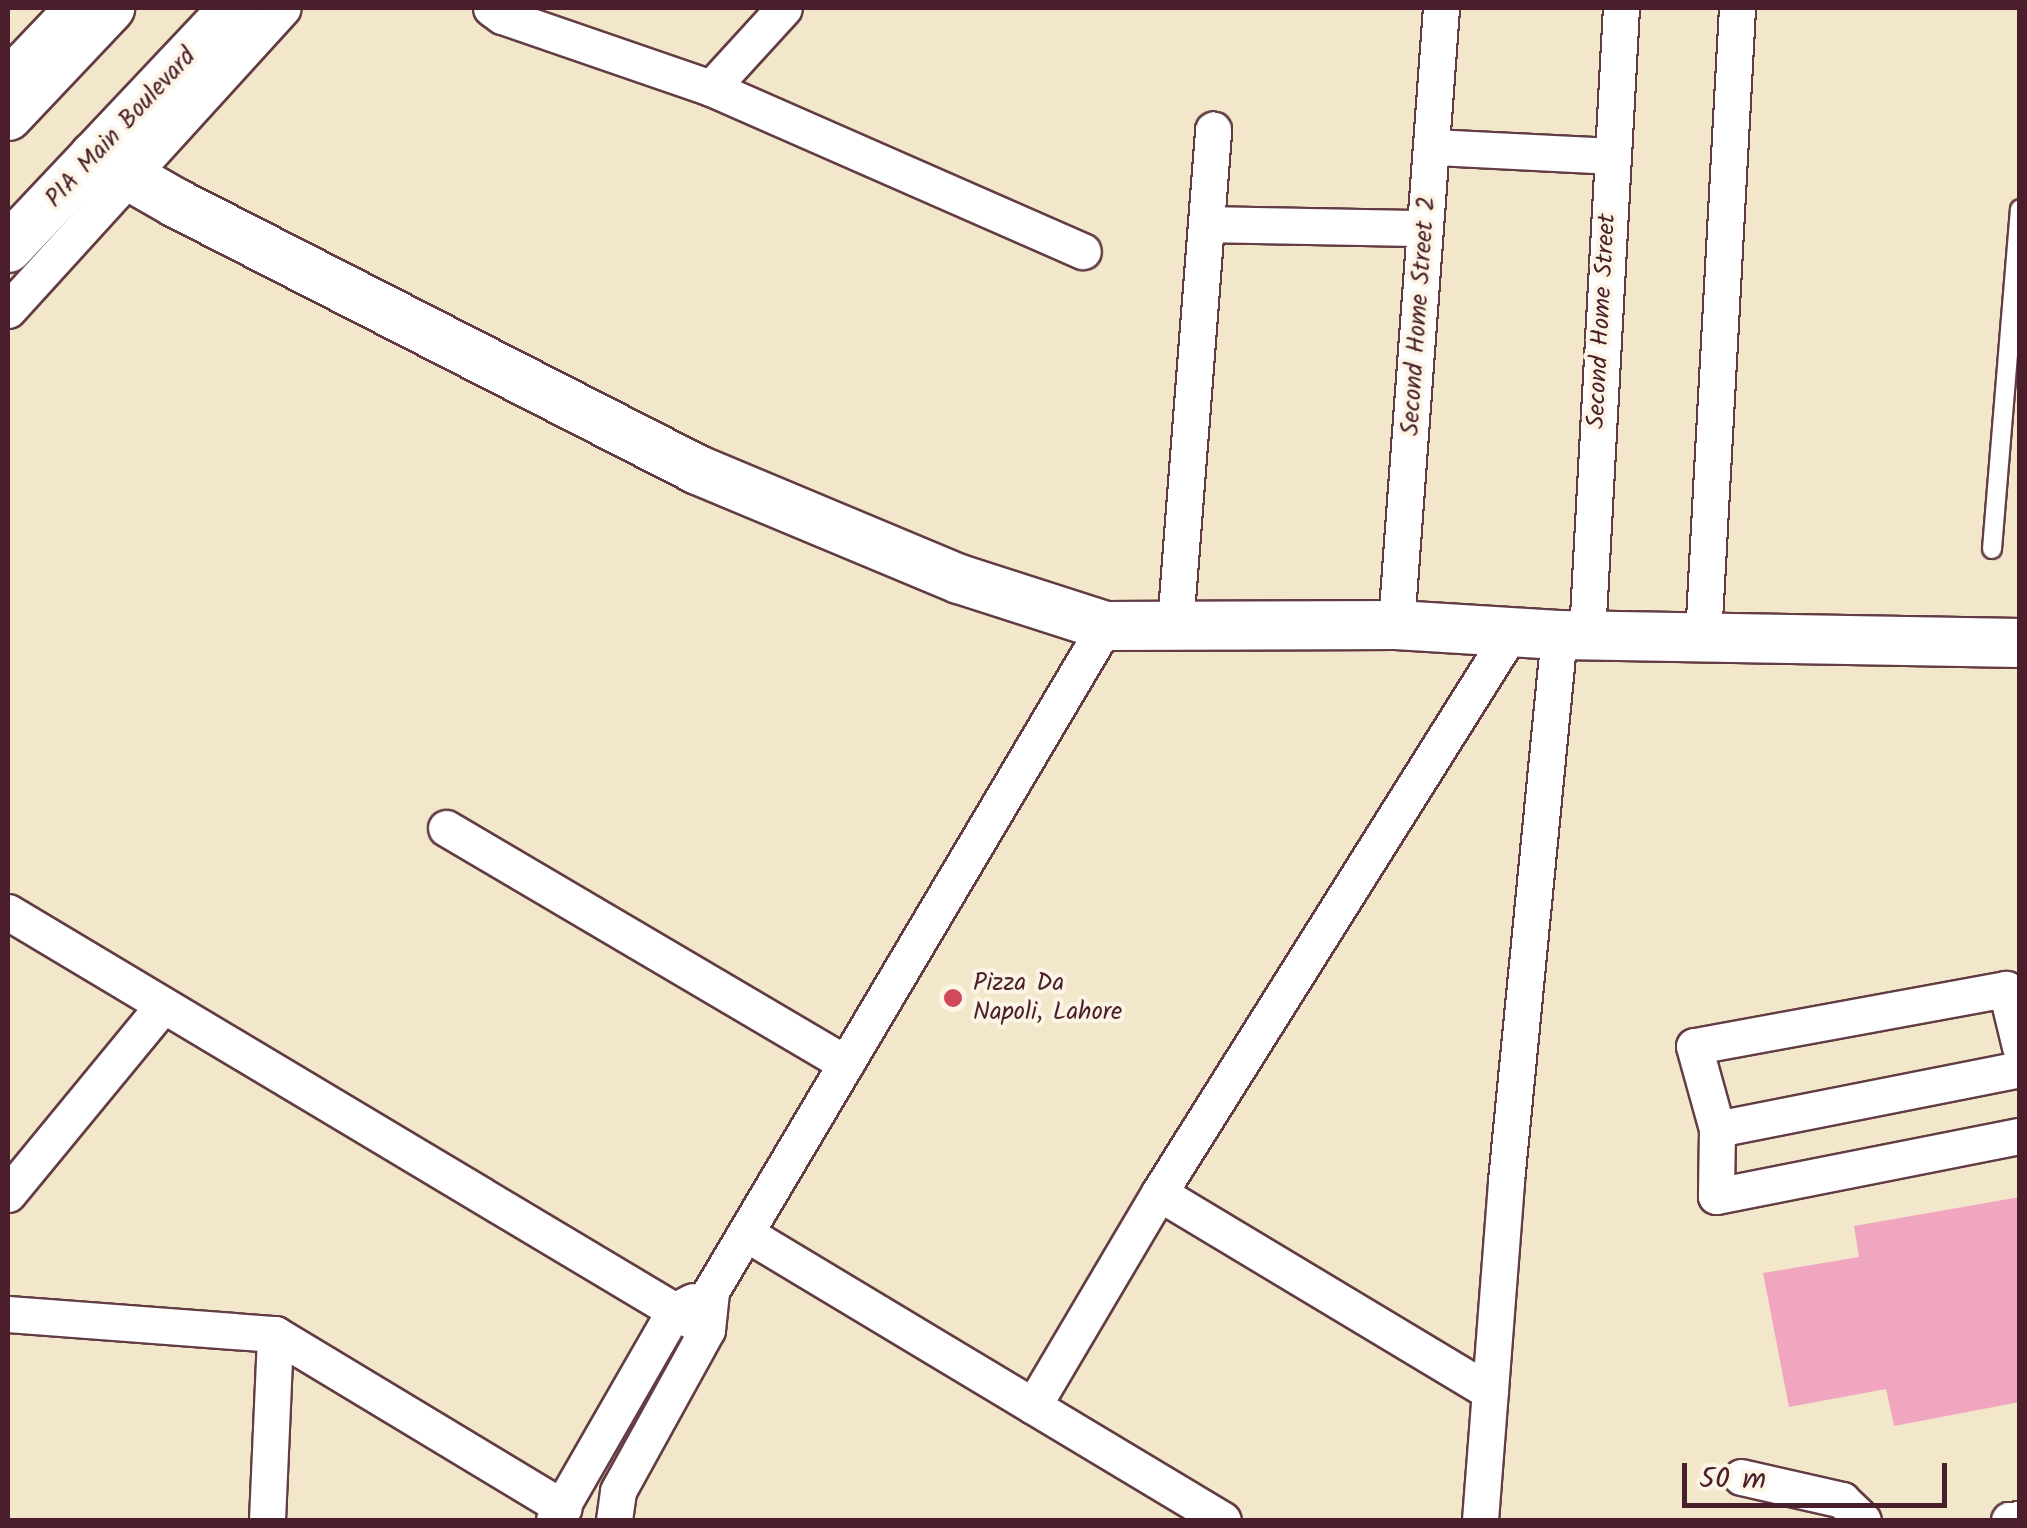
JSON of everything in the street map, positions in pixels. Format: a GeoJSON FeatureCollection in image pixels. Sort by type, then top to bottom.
{"type":"FeatureCollection","features":[{"type":"Feature","properties":{"kind":"street"},"geometry":{"type":"LineString","coordinates":[[8,74],[71,8]]}},
{"type":"Feature","properties":{"kind":"street"},"geometry":{"type":"LineString","coordinates":[[8,116],[110,8]]}},
{"type":"Feature","properties":{"kind":"street"},"geometry":{"type":"LineString","coordinates":[[8,310],[112,165],[283,8]]}},
{"type":"Feature","properties":{"kind":"street"},"geometry":{"type":"LineString","coordinates":[[491,8],[502,16],[711,88],[1083,251]]}},
{"type":"Feature","properties":{"kind":"street"},"geometry":{"type":"LineString","coordinates":[[711,88],[784,8]]}},
{"type":"Feature","properties":{"kind":"street","name":"Second Home Street 2"},"geometry":{"type":"LineString","coordinates":[[1396,625],[1424,228],[1434,148],[1440,8]]}},
{"type":"Feature","properties":{"kind":"street","name":"Second Home Street"},"geometry":{"type":"LineString","coordinates":[[1480,1520],[1490,1392],[1573,635],[1622,8]]}},
{"type":"Feature","properties":{"kind":"street"},"geometry":{"type":"LineString","coordinates":[[1703,638],[1738,8]]}},
{"type":"Feature","properties":{"kind":"street","name":"PIA Main Boulevard"},"geometry":{"type":"LineString","coordinates":[[8,248],[112,165],[214,14]]}},
{"type":"Feature","properties":{"kind":"street"},"geometry":{"type":"LineString","coordinates":[[1174,626],[1213,129]]}},
{"type":"Feature","properties":{"kind":"street"},"geometry":{"type":"LineString","coordinates":[[1434,148],[1611,156]]}},
{"type":"Feature","properties":{"kind":"street"},"geometry":{"type":"LineString","coordinates":[[112,165],[176,202],[698,470],[959,579],[1105,626],[1396,625],[1573,635],[2020,643]]}},
{"type":"Feature","properties":{"kind":"street"},"geometry":{"type":"LineString","coordinates":[[1206,224],[1424,228]]}},
{"type":"Feature","properties":{"kind":"street"},"geometry":{"type":"LineString","coordinates":[[614,1520],[618,1491],[707,1330],[711,1291],[1105,626]]}},
{"type":"Feature","properties":{"kind":"street"},"geometry":{"type":"LineString","coordinates":[[1033,1406],[1158,1193],[1512,631]]}},
{"type":"Feature","properties":{"kind":"street"},"geometry":{"type":"LineString","coordinates":[[446,828],[846,1064]]}},
{"type":"Feature","properties":{"kind":"street"},"geometry":{"type":"LineString","coordinates":[[8,912],[161,1008],[707,1330]]}},
{"type":"Feature","properties":{"kind":"street"},"geometry":{"type":"LineString","coordinates":[[2020,1047],[2006,989],[1694,1046],[1717,1130],[1716,1196],[2020,1136]]}},
{"type":"Feature","properties":{"kind":"street"},"geometry":{"type":"LineString","coordinates":[[8,1194],[161,1008]]}},
{"type":"Feature","properties":{"kind":"street"},"geometry":{"type":"LineString","coordinates":[[1717,1130],[2020,1070]]}},
{"type":"Feature","properties":{"kind":"street"},"geometry":{"type":"LineString","coordinates":[[1158,1193],[1490,1392]]}},
{"type":"Feature","properties":{"kind":"street"},"geometry":{"type":"LineString","coordinates":[[747,1234],[1223,1520]]}},
{"type":"Feature","properties":{"kind":"street"},"geometry":{"type":"LineString","coordinates":[[8,1314],[274,1334],[559,1514],[674,1311],[711,1291]]}},
{"type":"Feature","properties":{"kind":"street"},"geometry":{"type":"LineString","coordinates":[[267,1520],[274,1334]]}},
{"type":"Feature","properties":{"kind":"street"},"geometry":{"type":"LineString","coordinates":[[1741,1477],[1842,1500],[1863,1520]]}},
{"type":"Feature","properties":{"kind":"street"},"geometry":{"type":"LineString","coordinates":[[2009,1520],[2020,1519]]}},
{"type":"Feature","properties":{"kind":"lane"},"geometry":{"type":"LineString","coordinates":[[1992,549],[2020,209]]}},
{"type":"Feature","properties":{"kind":"building"},"geometry":{"type":"Polygon","coordinates":[[[2020,1197],[2020,1402],[1894,1426],[1886,1389],[1789,1407],[1763,1273],[1859,1257],[1854,1226],[2020,1197]]]}},
{"type":"Feature","properties":{"kind":"place","name":"Pizza Da Napoli, Lahore"},"geometry":{"type":"Point","coordinates":[953,998]}}]}
